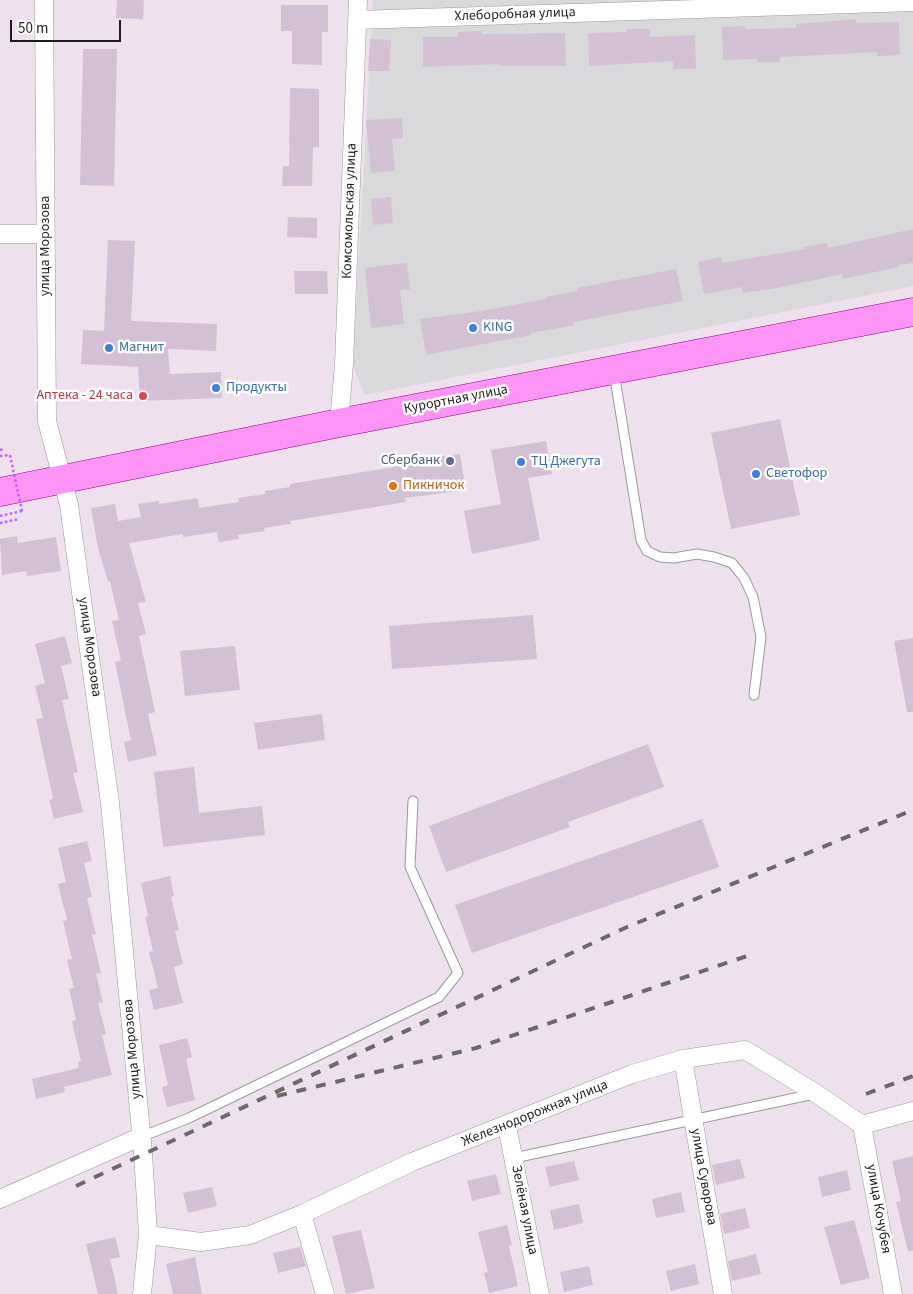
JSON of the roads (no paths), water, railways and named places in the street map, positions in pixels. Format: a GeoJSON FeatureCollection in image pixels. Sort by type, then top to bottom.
{"type":"FeatureCollection","features":[{"type":"Feature","properties":{"kind":"main road","name":"Курортная улица"},"geometry":{"type":"LineString","coordinates":[[0,492],[340,422],[913,312]]}},
{"type":"Feature","properties":{"kind":"street","name":"улица Морозова"},"geometry":{"type":"LineString","coordinates":[[44,0],[47,422],[69,505],[110,803],[148,1234],[142,1294]]}},
{"type":"Feature","properties":{"kind":"street","name":"Комсомольская улица"},"geometry":{"type":"LineString","coordinates":[[340,422],[344,364],[358,0]]}},
{"type":"Feature","properties":{"kind":"street","name":"Хлеборобная улица"},"geometry":{"type":"LineString","coordinates":[[357,20],[913,2]]}},
{"type":"Feature","properties":{"kind":"street"},"geometry":{"type":"LineString","coordinates":[[0,234],[46,234]]}},
{"type":"Feature","properties":{"kind":"street","name":"Железнодорожная улица"},"geometry":{"type":"LineString","coordinates":[[148,1234],[201,1242],[250,1235],[302,1214],[412,1162],[507,1126],[632,1074],[683,1059],[745,1050],[817,1094],[862,1125]]}},
{"type":"Feature","properties":{"kind":"street","name":"улица Суворова"},"geometry":{"type":"LineString","coordinates":[[683,1059],[723,1294]]}},
{"type":"Feature","properties":{"kind":"street"},"geometry":{"type":"LineString","coordinates":[[862,1125],[913,1111]]}},
{"type":"Feature","properties":{"kind":"street","name":"улица Кочубея"},"geometry":{"type":"LineString","coordinates":[[862,1125],[893,1294]]}},
{"type":"Feature","properties":{"kind":"street","name":"Зелёная улица"},"geometry":{"type":"LineString","coordinates":[[507,1126],[540,1294]]}},
{"type":"Feature","properties":{"kind":"street"},"geometry":{"type":"LineString","coordinates":[[0,1199],[140,1137]]}},
{"type":"Feature","properties":{"kind":"street"},"geometry":{"type":"LineString","coordinates":[[302,1214],[325,1294]]}},
{"type":"Feature","properties":{"kind":"lane"},"geometry":{"type":"LineString","coordinates":[[614,369],[641,540],[647,551],[660,557],[674,558],[697,554],[732,563],[744,578],[753,597],[761,637],[754,695]]}},
{"type":"Feature","properties":{"kind":"lane"},"geometry":{"type":"LineString","coordinates":[[140,1137],[189,1118],[439,996],[458,973],[410,867],[413,801]]}},
{"type":"Feature","properties":{"kind":"lane"},"geometry":{"type":"LineString","coordinates":[[514,1158],[817,1094]]}},
{"type":"Feature","properties":{"kind":"railway"},"geometry":{"type":"LineString","coordinates":[[76,1186],[627,927],[913,810]]}},
{"type":"Feature","properties":{"kind":"railway"},"geometry":{"type":"LineString","coordinates":[[277,1096],[476,1048],[747,956]]}},
{"type":"Feature","properties":{"kind":"railway"},"geometry":{"type":"LineString","coordinates":[[866,1094],[913,1076]]}},
{"type":"Feature","properties":{"kind":"place","name":"KING"},"geometry":{"type":"Point","coordinates":[473,328]}},
{"type":"Feature","properties":{"kind":"place","name":"Магнит"},"geometry":{"type":"Point","coordinates":[109,348]}},
{"type":"Feature","properties":{"kind":"place","name":"Продукты"},"geometry":{"type":"Point","coordinates":[216,388]}},
{"type":"Feature","properties":{"kind":"place","name":"Аптека - 24 часа"},"geometry":{"type":"Point","coordinates":[143,396]}},
{"type":"Feature","properties":{"kind":"place","name":"Сбербанк"},"geometry":{"type":"Point","coordinates":[450,461]}},
{"type":"Feature","properties":{"kind":"place","name":"ТЦ Джегута"},"geometry":{"type":"Point","coordinates":[521,462]}},
{"type":"Feature","properties":{"kind":"place","name":"Светофор"},"geometry":{"type":"Point","coordinates":[756,474]}},
{"type":"Feature","properties":{"kind":"place","name":"Пикничок"},"geometry":{"type":"Point","coordinates":[393,486]}}]}
